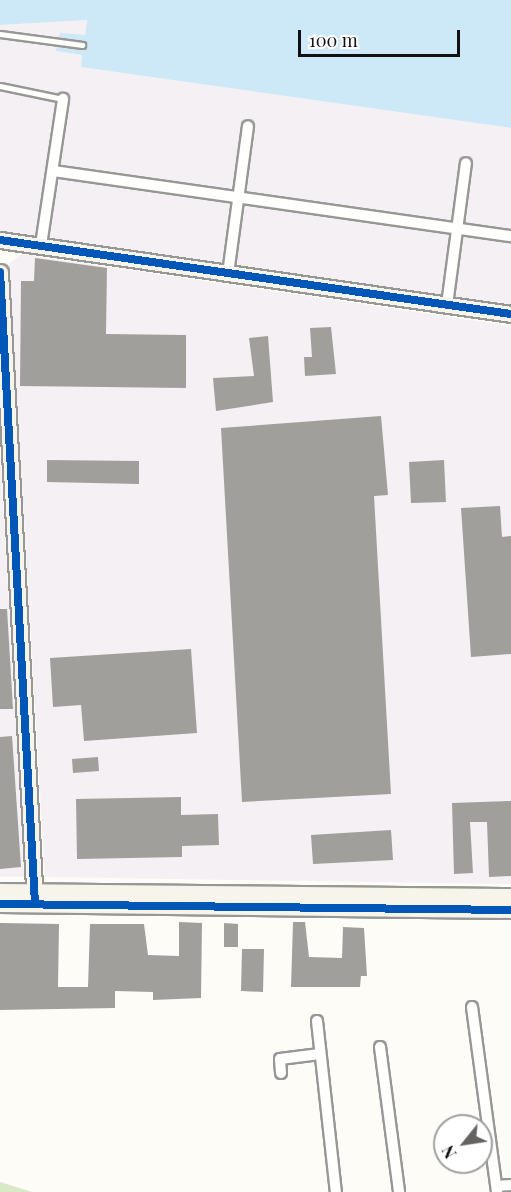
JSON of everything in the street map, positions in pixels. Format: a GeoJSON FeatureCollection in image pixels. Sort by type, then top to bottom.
{"type":"FeatureCollection","features":[{"type":"Feature","properties":{"kind":"street"},"geometry":{"type":"LineString","coordinates":[[41,245],[63,99]]}},
{"type":"Feature","properties":{"kind":"street"},"geometry":{"type":"LineString","coordinates":[[228,274],[248,126]]}},
{"type":"Feature","properties":{"kind":"street"},"geometry":{"type":"LineString","coordinates":[[447,304],[466,163]]}},
{"type":"Feature","properties":{"kind":"street"},"geometry":{"type":"LineString","coordinates":[[53,171],[511,236]]}},
{"type":"Feature","properties":{"kind":"street"},"geometry":{"type":"LineString","coordinates":[[0,240],[511,314]]}},
{"type":"Feature","properties":{"kind":"street"},"geometry":{"type":"LineString","coordinates":[[0,272],[35,898]]}},
{"type":"Feature","properties":{"kind":"street"},"geometry":{"type":"LineString","coordinates":[[0,891],[35,898],[511,910]]}},
{"type":"Feature","properties":{"kind":"street"},"geometry":{"type":"LineString","coordinates":[[0,904],[35,898],[511,896]]}},
{"type":"Feature","properties":{"kind":"street"},"geometry":{"type":"LineString","coordinates":[[472,1007],[497,1189],[511,1185]]}},
{"type":"Feature","properties":{"kind":"street"},"geometry":{"type":"LineString","coordinates":[[317,1021],[336,1192]]}},
{"type":"Feature","properties":{"kind":"street"},"geometry":{"type":"LineString","coordinates":[[380,1047],[399,1192]]}},
{"type":"Feature","properties":{"kind":"street"},"geometry":{"type":"LineString","coordinates":[[281,1072],[280,1059],[320,1054]]}},
{"type":"Feature","properties":{"kind":"lane"},"geometry":{"type":"LineString","coordinates":[[0,34],[82,45]]}},
{"type":"Feature","properties":{"kind":"lane"},"geometry":{"type":"LineString","coordinates":[[0,86],[63,99]]}},
{"type":"Feature","properties":{"kind":"shaded area"},"geometry":{"type":"Polygon","coordinates":[[[87,20],[85,35],[57,51],[82,55],[81,67],[511,128],[511,307],[0,233],[0,25],[87,20]]]}},
{"type":"Feature","properties":{"kind":"shaded area"},"geometry":{"type":"Polygon","coordinates":[[[21,254],[511,326],[511,884],[45,877],[9,264],[21,254]]]}},
{"type":"Feature","properties":{"kind":"shaded area"},"geometry":{"type":"Polygon","coordinates":[[[0,452],[25,877],[0,877],[0,452]]]}},
{"type":"Feature","properties":{"kind":"green space"},"geometry":{"type":"Polygon","coordinates":[[[0,1182],[32,1192],[0,1192],[0,1182]]]}},
{"type":"Feature","properties":{"kind":"water"},"geometry":{"type":"Polygon","coordinates":[[[0,0],[511,0],[511,128],[81,67],[82,55],[56,51],[60,33],[85,35],[87,20],[0,25],[0,0]]]}},
{"type":"Feature","properties":{"kind":"building"},"geometry":{"type":"Polygon","coordinates":[[[35,258],[107,268],[106,334],[186,335],[186,388],[20,386],[21,281],[34,281],[35,258]]]}},
{"type":"Feature","properties":{"kind":"building"},"geometry":{"type":"Polygon","coordinates":[[[331,327],[336,374],[305,376],[304,357],[312,357],[310,328],[331,327]]]}},
{"type":"Feature","properties":{"kind":"building"},"geometry":{"type":"Polygon","coordinates":[[[268,336],[273,402],[216,411],[213,378],[254,376],[249,338],[268,336]]]}},
{"type":"Feature","properties":{"kind":"building"},"geometry":{"type":"Polygon","coordinates":[[[381,416],[388,495],[374,496],[391,794],[242,802],[221,428],[381,416]]]}},
{"type":"Feature","properties":{"kind":"building"},"geometry":{"type":"Polygon","coordinates":[[[47,460],[139,461],[139,484],[47,482],[47,460]]]}},
{"type":"Feature","properties":{"kind":"building"},"geometry":{"type":"Polygon","coordinates":[[[444,460],[446,502],[411,503],[409,462],[444,460]]]}},
{"type":"Feature","properties":{"kind":"building"},"geometry":{"type":"Polygon","coordinates":[[[500,506],[502,537],[511,536],[511,654],[471,657],[461,508],[500,506]]]}},
{"type":"Feature","properties":{"kind":"building"},"geometry":{"type":"Polygon","coordinates":[[[0,609],[7,609],[13,709],[0,709],[0,609]]]}},
{"type":"Feature","properties":{"kind":"building"},"geometry":{"type":"Polygon","coordinates":[[[191,649],[197,733],[84,741],[81,705],[53,707],[50,658],[191,649]]]}},
{"type":"Feature","properties":{"kind":"building"},"geometry":{"type":"Polygon","coordinates":[[[12,736],[21,867],[0,869],[0,737],[12,736]]]}},
{"type":"Feature","properties":{"kind":"building"},"geometry":{"type":"Polygon","coordinates":[[[98,757],[99,771],[73,773],[72,759],[98,757]]]}},
{"type":"Feature","properties":{"kind":"building"},"geometry":{"type":"Polygon","coordinates":[[[181,797],[181,815],[218,814],[219,845],[182,846],[182,857],[77,859],[76,799],[181,797]]]}},
{"type":"Feature","properties":{"kind":"building"},"geometry":{"type":"Polygon","coordinates":[[[511,801],[511,876],[489,877],[487,822],[470,822],[473,873],[454,874],[452,803],[511,801]]]}},
{"type":"Feature","properties":{"kind":"building"},"geometry":{"type":"Polygon","coordinates":[[[391,830],[393,860],[313,864],[311,835],[391,830]]]}},
{"type":"Feature","properties":{"kind":"building"},"geometry":{"type":"Polygon","coordinates":[[[179,922],[202,923],[201,998],[153,1000],[153,992],[115,991],[115,1008],[0,1010],[0,923],[59,924],[58,987],[88,987],[90,924],[144,924],[148,955],[179,956],[179,922]]]}},
{"type":"Feature","properties":{"kind":"building"},"geometry":{"type":"Polygon","coordinates":[[[293,922],[305,922],[309,957],[342,958],[343,927],[364,928],[367,976],[361,976],[360,987],[291,987],[293,922]]]}},
{"type":"Feature","properties":{"kind":"building"},"geometry":{"type":"Polygon","coordinates":[[[224,923],[238,924],[238,947],[224,947],[224,923]]]}},
{"type":"Feature","properties":{"kind":"building"},"geometry":{"type":"Polygon","coordinates":[[[242,949],[264,949],[263,992],[241,991],[242,949]]]}},
{"type":"Feature","properties":{"kind":"cycle path"},"geometry":{"type":"LineString","coordinates":[[0,240],[511,314]]}},
{"type":"Feature","properties":{"kind":"cycle path"},"geometry":{"type":"LineString","coordinates":[[0,272],[35,904]]}},
{"type":"Feature","properties":{"kind":"cycle path"},"geometry":{"type":"LineString","coordinates":[[0,904],[511,910]]}}]}
